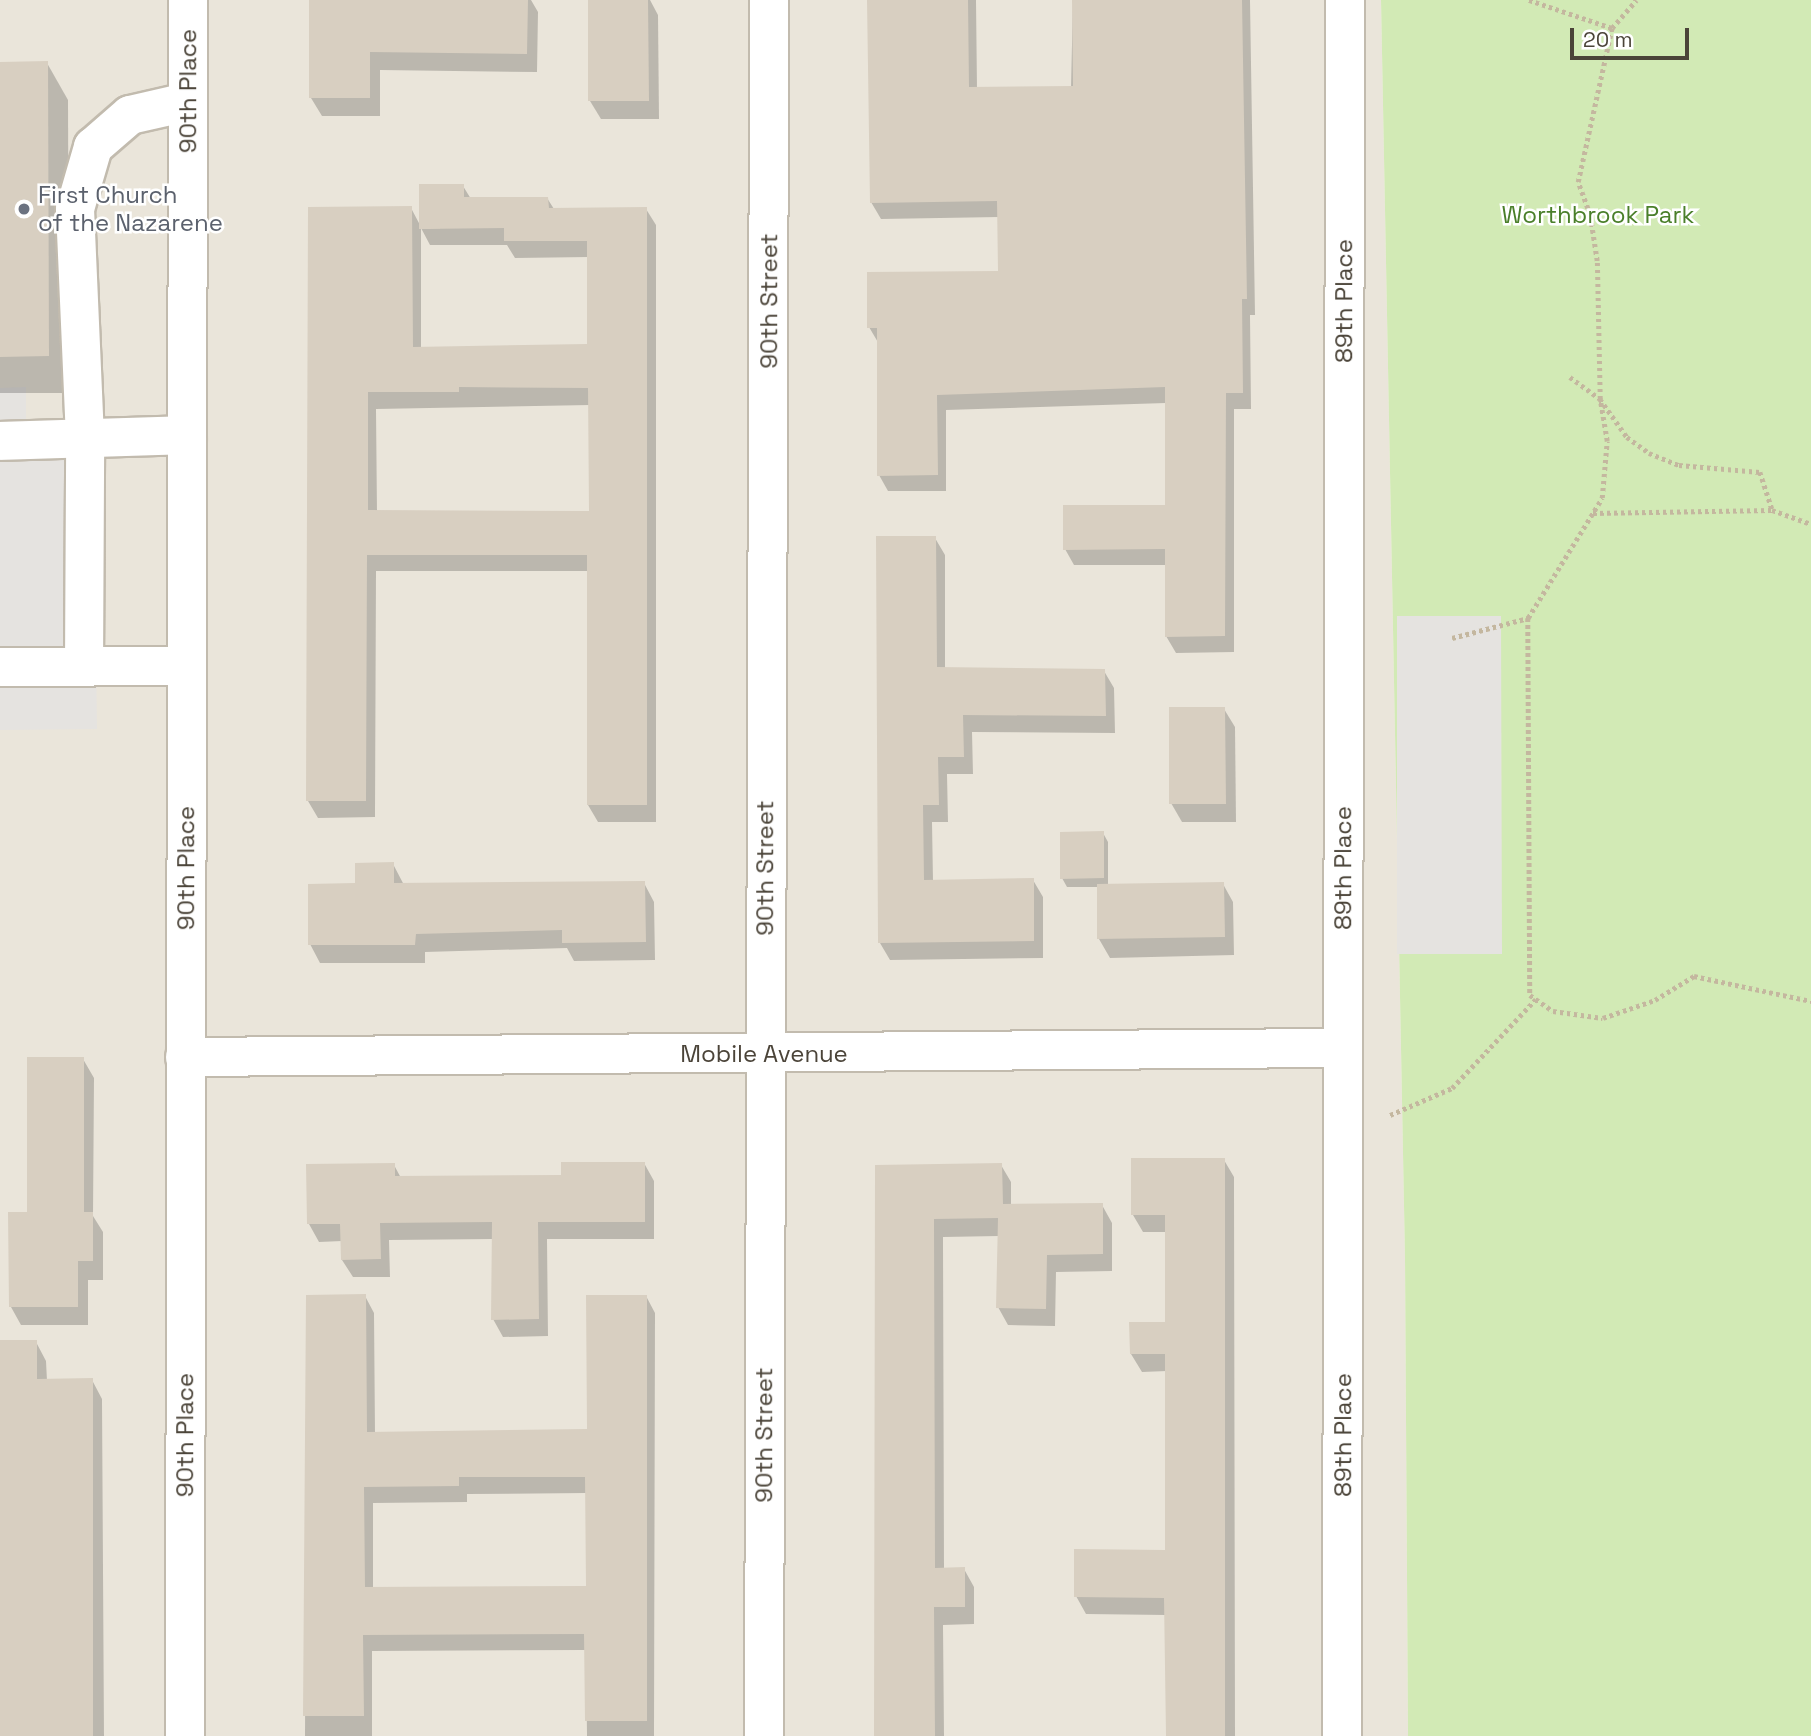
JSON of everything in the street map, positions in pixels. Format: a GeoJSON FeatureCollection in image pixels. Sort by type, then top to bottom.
{"type":"FeatureCollection","features":[{"type":"Feature","properties":{"kind":"street","name":"90th Place"},"geometry":{"type":"LineString","coordinates":[[185,1736],[188,0]]}},
{"type":"Feature","properties":{"kind":"street","name":"90th Street"},"geometry":{"type":"LineString","coordinates":[[764,1736],[769,0]]}},
{"type":"Feature","properties":{"kind":"street","name":"89th Place"},"geometry":{"type":"LineString","coordinates":[[1342,1736],[1345,0]]}},
{"type":"Feature","properties":{"kind":"street"},"geometry":{"type":"LineString","coordinates":[[84,667],[85,438],[75,209],[93,147],[131,115],[187,102]]}},
{"type":"Feature","properties":{"kind":"street"},"geometry":{"type":"LineString","coordinates":[[0,441],[187,435]]}},
{"type":"Feature","properties":{"kind":"street"},"geometry":{"type":"LineString","coordinates":[[0,667],[186,666]]}},
{"type":"Feature","properties":{"kind":"street","name":"Mobile Avenue"},"geometry":{"type":"LineString","coordinates":[[185,1057],[764,1055],[1343,1048]]}},
{"type":"Feature","properties":{"kind":"path"},"geometry":{"type":"LineString","coordinates":[[1529,0],[1612,27]]}},
{"type":"Feature","properties":{"kind":"path"},"geometry":{"type":"LineString","coordinates":[[1636,0],[1612,27],[1577,181],[1590,215],[1597,261],[1600,399],[1607,441],[1602,498],[1528,618],[1530,995],[1553,1011],[1603,1018],[1655,1000],[1694,976],[1811,1001]]}},
{"type":"Feature","properties":{"kind":"path"},"geometry":{"type":"LineString","coordinates":[[1570,377],[1600,399],[1627,437],[1649,453],[1679,466],[1760,472],[1772,510]]}},
{"type":"Feature","properties":{"kind":"path"},"geometry":{"type":"LineString","coordinates":[[1592,513],[1772,510],[1811,524]]}},
{"type":"Feature","properties":{"kind":"path"},"geometry":{"type":"LineString","coordinates":[[1452,638],[1528,618]]}},
{"type":"Feature","properties":{"kind":"path"},"geometry":{"type":"LineString","coordinates":[[1390,1115],[1452,1088],[1536,999]]}},
{"type":"Feature","properties":{"kind":"shaded area"},"geometry":{"type":"Polygon","coordinates":[[[0,0],[1381,0],[1405,1258],[1408,1736],[0,1736],[0,0]]]}},
{"type":"Feature","properties":{"kind":"shaded area"},"geometry":{"type":"Polygon","coordinates":[[[26,387],[26,426],[93,425],[97,729],[0,730],[0,388],[26,387]]]}},
{"type":"Feature","properties":{"kind":"shaded area"},"geometry":{"type":"Polygon","coordinates":[[[1397,616],[1501,616],[1502,954],[1397,954],[1397,616]]]}},
{"type":"Feature","properties":{"kind":"green space","name":"Worthbrook Park"},"geometry":{"type":"Polygon","coordinates":[[[1381,0],[1811,0],[1811,1736],[1408,1736],[1405,1258],[1381,0]]]}},
{"type":"Feature","properties":{"kind":"building"},"geometry":{"type":"Polygon","coordinates":[[[309,0],[528,0],[527,54],[370,52],[370,98],[309,98],[309,0]]]}},
{"type":"Feature","properties":{"kind":"building"},"geometry":{"type":"Polygon","coordinates":[[[588,0],[648,0],[649,101],[588,101],[588,0]]]}},
{"type":"Feature","properties":{"kind":"building"},"geometry":{"type":"Polygon","coordinates":[[[867,0],[968,0],[969,87],[1073,86],[1072,0],[1242,0],[1247,299],[1242,299],[1243,393],[1226,393],[1225,636],[1165,637],[1165,549],[1063,550],[1063,505],[1165,505],[1165,387],[937,395],[938,475],[877,476],[877,328],[867,328],[867,272],[998,271],[997,201],[870,203],[867,0]]]}},
{"type":"Feature","properties":{"kind":"building","name":"First Church of the Nazarene"},"geometry":{"type":"Polygon","coordinates":[[[48,61],[49,356],[0,357],[0,62],[48,61]]]}},
{"type":"Feature","properties":{"kind":"building"},"geometry":{"type":"Polygon","coordinates":[[[419,184],[464,184],[464,197],[548,197],[549,208],[647,207],[647,805],[587,805],[587,555],[367,555],[366,801],[306,801],[308,207],[412,206],[413,347],[587,344],[587,241],[504,241],[504,228],[419,229],[419,184]],[[459,387],[459,392],[368,392],[368,510],[589,511],[588,388],[459,387]]]}},
{"type":"Feature","properties":{"kind":"building"},"geometry":{"type":"Polygon","coordinates":[[[876,536],[936,536],[937,667],[1105,669],[1106,716],[963,715],[964,757],[938,757],[939,805],[923,805],[924,880],[1034,878],[1034,941],[878,943],[876,536]]]}},
{"type":"Feature","properties":{"kind":"building"},"geometry":{"type":"Polygon","coordinates":[[[1169,707],[1225,707],[1226,804],[1169,804],[1169,707]]]}},
{"type":"Feature","properties":{"kind":"building"},"geometry":{"type":"Polygon","coordinates":[[[1104,831],[1104,878],[1060,879],[1060,832],[1104,831]]]}},
{"type":"Feature","properties":{"kind":"building"},"geometry":{"type":"Polygon","coordinates":[[[394,862],[394,883],[645,881],[646,942],[562,943],[562,930],[416,934],[415,945],[308,945],[308,884],[355,883],[355,863],[394,862]]]}},
{"type":"Feature","properties":{"kind":"building"},"geometry":{"type":"Polygon","coordinates":[[[1224,882],[1225,937],[1097,939],[1097,884],[1224,882]]]}},
{"type":"Feature","properties":{"kind":"building"},"geometry":{"type":"Polygon","coordinates":[[[27,1057],[84,1057],[84,1212],[93,1212],[93,1261],[78,1261],[78,1307],[9,1307],[8,1212],[27,1212],[27,1057]]]}},
{"type":"Feature","properties":{"kind":"building"},"geometry":{"type":"Polygon","coordinates":[[[1131,1158],[1225,1158],[1225,1736],[1166,1736],[1164,1598],[1074,1597],[1074,1549],[1165,1550],[1165,1354],[1130,1354],[1129,1322],[1165,1322],[1165,1215],[1131,1215],[1131,1158]]]}},
{"type":"Feature","properties":{"kind":"building"},"geometry":{"type":"Polygon","coordinates":[[[561,1162],[645,1162],[645,1222],[538,1222],[539,1319],[491,1320],[492,1222],[380,1223],[381,1259],[341,1260],[340,1224],[307,1224],[306,1164],[395,1163],[395,1176],[561,1175],[561,1162]]]}},
{"type":"Feature","properties":{"kind":"building"},"geometry":{"type":"Polygon","coordinates":[[[1002,1163],[1003,1204],[1103,1203],[1103,1254],[1047,1255],[1046,1309],[996,1308],[998,1218],[934,1219],[935,1568],[965,1567],[965,1607],[934,1607],[935,1736],[874,1736],[875,1165],[1002,1163]]]}},
{"type":"Feature","properties":{"kind":"building"},"geometry":{"type":"Polygon","coordinates":[[[366,1294],[367,1432],[587,1429],[586,1295],[647,1295],[647,1721],[585,1721],[584,1634],[363,1635],[364,1716],[303,1716],[306,1295],[366,1294]],[[459,1477],[459,1486],[364,1487],[365,1587],[586,1586],[585,1477],[459,1477]]]}},
{"type":"Feature","properties":{"kind":"building"},"geometry":{"type":"Polygon","coordinates":[[[0,1340],[37,1340],[37,1379],[93,1378],[93,1736],[0,1736],[0,1340]]]}},
{"type":"Feature","properties":{"kind":"place","name":"First Church of the Nazarene"},"geometry":{"type":"Point","coordinates":[24,209]}}]}
